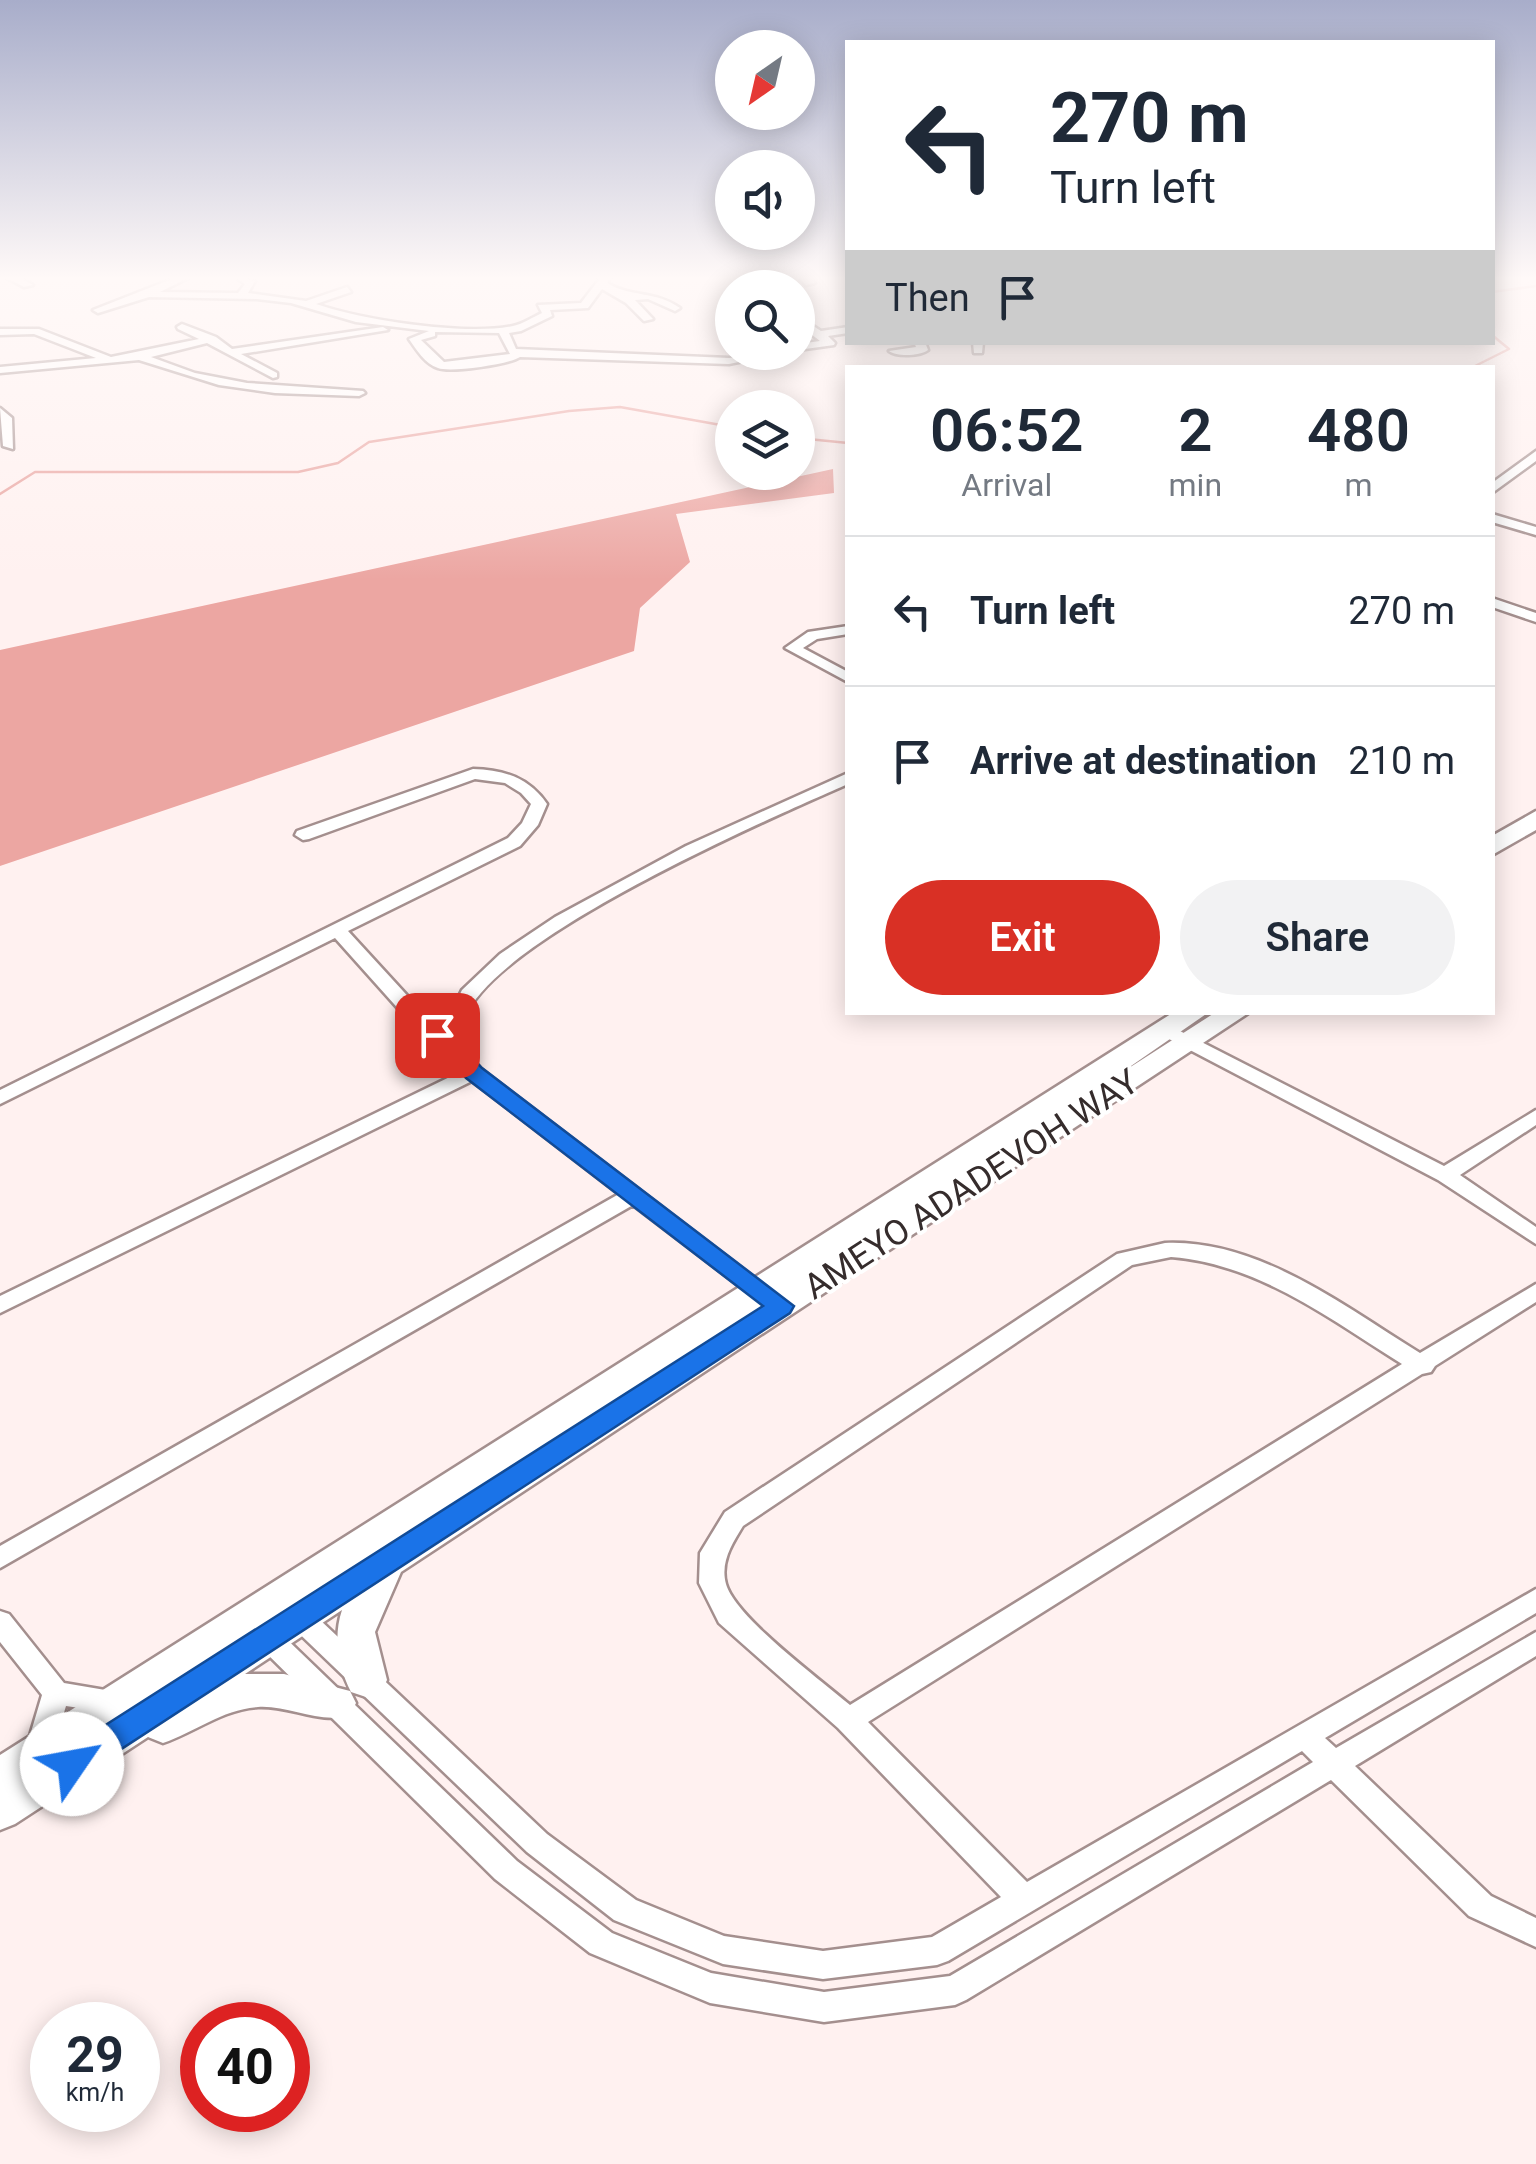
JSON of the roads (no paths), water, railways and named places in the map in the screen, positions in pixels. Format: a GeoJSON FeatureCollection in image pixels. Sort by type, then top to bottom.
{"type":"FeatureCollection","features":[{"type":"Feature","properties":{"kind":"street"},"geometry":{"type":"LineString","coordinates":[[211,378],[252,388],[359,393]]}},
{"type":"Feature","properties":{"kind":"street"},"geometry":{"type":"LineString","coordinates":[[0,412],[6,418],[9,446]]}},
{"type":"Feature","properties":{"kind":"street"},"geometry":{"type":"LineString","coordinates":[[1495,486],[1532,462]]}},
{"type":"Feature","properties":{"kind":"street"},"geometry":{"type":"LineString","coordinates":[[1495,519],[1536,532]]}},
{"type":"Feature","properties":{"kind":"street"},"geometry":{"type":"LineString","coordinates":[[1495,603],[1536,618]]}},
{"type":"Feature","properties":{"kind":"street"},"geometry":{"type":"LineString","coordinates":[[845,630],[814,635],[792,648],[845,676]]}},
{"type":"Feature","properties":{"kind":"street"},"geometry":{"type":"LineString","coordinates":[[0,1098],[514,842],[530,825],[539,804],[532,790],[503,776],[473,774],[303,834]]}},
{"type":"Feature","properties":{"kind":"street"},"geometry":{"type":"LineString","coordinates":[[456,1051],[451,1027],[459,1006],[487,974],[516,952],[586,907],[718,835],[845,779]]}},
{"type":"Feature","properties":{"kind":"street"},"geometry":{"type":"LineString","coordinates":[[1495,820],[1536,794]]}},
{"type":"Feature","properties":{"kind":"street"},"geometry":{"type":"LineString","coordinates":[[1495,845],[1536,819]]}},
{"type":"Feature","properties":{"kind":"street"},"geometry":{"type":"LineString","coordinates":[[339,932],[474,1073],[771,1298]]}},
{"type":"Feature","properties":{"kind":"street","name":"AMEYO ADADEVOH WAY"},"geometry":{"type":"LineString","coordinates":[[26,1772],[290,1608],[1184,1028],[1226,1015]]}},
{"type":"Feature","properties":{"kind":"street"},"geometry":{"type":"LineString","coordinates":[[1184,1028],[1445,1176],[1536,1237]]}},
{"type":"Feature","properties":{"kind":"street"},"geometry":{"type":"LineString","coordinates":[[0,1304],[474,1073]]}},
{"type":"Feature","properties":{"kind":"street"},"geometry":{"type":"LineString","coordinates":[[1445,1176],[1536,1116]]}},
{"type":"Feature","properties":{"kind":"street"},"geometry":{"type":"LineString","coordinates":[[0,1558],[635,1194]]}},
{"type":"Feature","properties":{"kind":"street"},"geometry":{"type":"LineString","coordinates":[[1025,1901],[848,1720],[728,1616],[712,1583],[712,1554],[734,1518],[1125,1259],[1171,1250],[1217,1256],[1264,1272],[1423,1366]]}},
{"type":"Feature","properties":{"kind":"street"},"geometry":{"type":"LineString","coordinates":[[848,1720],[1423,1366],[1536,1292]]}},
{"type":"Feature","properties":{"kind":"street","name":"AMEYO ADADEVOH WAY"},"geometry":{"type":"LineString","coordinates":[[290,1608],[387,1560],[771,1298]]}},
{"type":"Feature","properties":{"kind":"street"},"geometry":{"type":"LineString","coordinates":[[350,1692],[355,1632],[387,1560]]}},
{"type":"Feature","properties":{"kind":"street"},"geometry":{"type":"LineString","coordinates":[[258,1628],[350,1692],[625,1910],[723,1950],[823,1965],[938,1951],[1536,1600]]}},
{"type":"Feature","properties":{"kind":"street"},"geometry":{"type":"LineString","coordinates":[[290,1608],[350,1692],[506,1870],[600,1943],[710,1988],[824,2006],[955,1990],[1536,1643]]}},
{"type":"Feature","properties":{"kind":"street"},"geometry":{"type":"LineString","coordinates":[[0,1622],[56,1693],[118,1702]]}},
{"type":"Feature","properties":{"kind":"street","name":"AMEYO ADADEVOH WAY"},"geometry":{"type":"LineString","coordinates":[[0,1810],[26,1772],[118,1702],[258,1628]]}},
{"type":"Feature","properties":{"kind":"street"},"geometry":{"type":"LineString","coordinates":[[26,1772],[247,1688],[350,1692]]}},
{"type":"Feature","properties":{"kind":"street"},"geometry":{"type":"LineString","coordinates":[[26,1772],[56,1693]]}},
{"type":"Feature","properties":{"kind":"street"},"geometry":{"type":"LineString","coordinates":[[1306,1737],[1480,1906],[1536,1933]]}},
{"type":"Feature","properties":{"kind":"waterway"},"geometry":{"type":"LineString","coordinates":[[0,494],[35,472],[298,472],[338,463],[369,442],[569,411],[620,407],[715,424]]}},
{"type":"Feature","properties":{"kind":"waterway"},"geometry":{"type":"LineString","coordinates":[[815,440],[845,443]]}}]}
